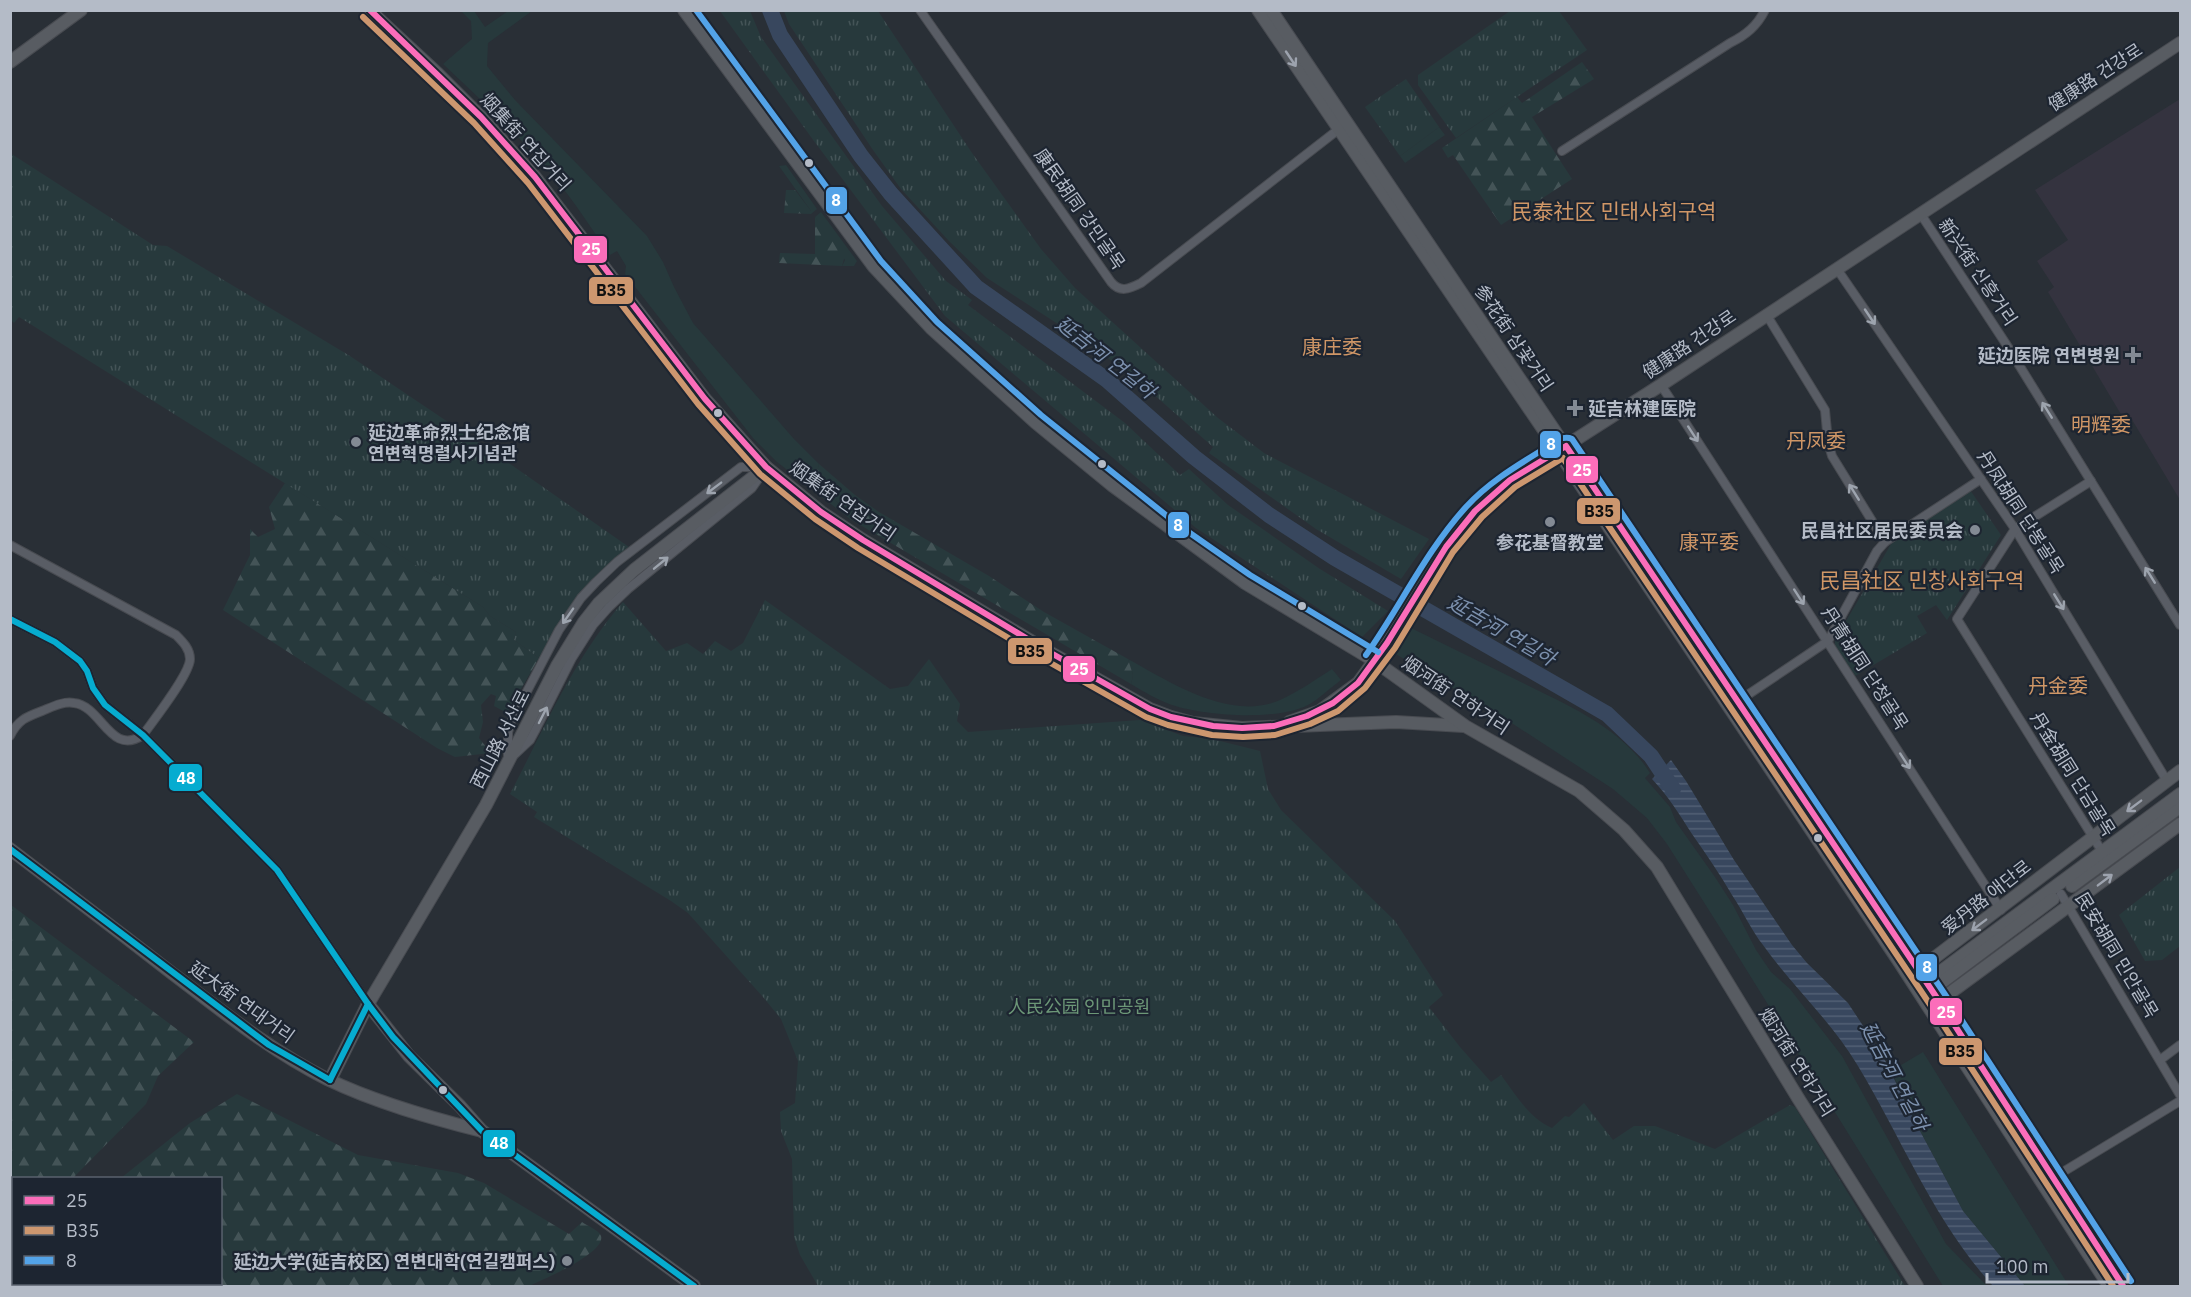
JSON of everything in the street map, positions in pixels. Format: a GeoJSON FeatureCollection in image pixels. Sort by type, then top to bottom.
{"type":"FeatureCollection","features":[{"type":"Feature","properties":{"kind":"main road"},"geometry":{"type":"LineString","coordinates":[[10,62],[81,10]]}},
{"type":"Feature","properties":{"kind":"main road","name":"烟集街 연집거리"},"geometry":{"type":"LineString","coordinates":[[369,10],[438,74],[535,177],[705,399],[766,467],[821,512],[863,540],[1051,653],[1150,709],[1192,723],[1242,728],[1407,722],[1465,726]]}},
{"type":"Feature","properties":{"kind":"main road","name":"烟河街 연하거리"},"geometry":{"type":"LineString","coordinates":[[684,10],[874,267],[931,328],[1035,422],[1163,524],[1245,584],[1373,660],[1465,726],[1579,791],[1614,819],[1657,867],[1917,1287]]}},
{"type":"Feature","properties":{"kind":"main road","name":"参花街 삼꽃거리"},"geometry":{"type":"LineString","coordinates":[[1258,10],[1737,702],[1917,971],[1924,990],[1939,1001],[2123,1287]]}},
{"type":"Feature","properties":{"kind":"main road","name":"参花街 삼꽃거리"},"geometry":{"type":"LineString","coordinates":[[1271,10],[1900,963],[1924,990],[2109,1287]]}},
{"type":"Feature","properties":{"kind":"main road","name":"健康路 건강로"},"geometry":{"type":"LineString","coordinates":[[1274,726],[1307,716],[1333,703],[1358,683],[1387,643],[1446,547],[1475,511],[1500,488],[2181,43]]}},
{"type":"Feature","properties":{"kind":"main road","name":"西山路 서산로"},"geometry":{"type":"LineString","coordinates":[[330,1080],[368,1004],[453,862],[508,762],[569,643],[599,603],[634,570],[766,467]]}},
{"type":"Feature","properties":{"kind":"main road","name":"爱丹路 애단로"},"geometry":{"type":"LineString","coordinates":[[1917,971],[2181,771]]}},
{"type":"Feature","properties":{"kind":"main road","name":"爱丹路 애단로"},"geometry":{"type":"LineString","coordinates":[[1924,990],[2181,794]]}},
{"type":"Feature","properties":{"kind":"main road"},"geometry":{"type":"LineString","coordinates":[[1924,990],[2181,807]]}},
{"type":"Feature","properties":{"kind":"main road"},"geometry":{"type":"LineString","coordinates":[[1939,1001],[2181,824]]}},
{"type":"Feature","properties":{"kind":"main road","name":"延大街 연대거리"},"geometry":{"type":"LineString","coordinates":[[10,849],[269,1045],[330,1080],[430,1118],[482,1131]]}},
{"type":"Feature","properties":{"kind":"main road","name":"延大街 연대거리"},"geometry":{"type":"LineString","coordinates":[[368,1004],[409,1056],[482,1131],[694,1287]]}},
{"type":"Feature","properties":{"kind":"street","name":"康民胡同 강민골목"},"geometry":{"type":"LineString","coordinates":[[920,10],[1111,282],[1119,289],[1126,290],[1141,283],[1339,129]]}},
{"type":"Feature","properties":{"kind":"street"},"geometry":{"type":"LineString","coordinates":[[1562,151],[1746,34],[1760,20],[1765,10]]}},
{"type":"Feature","properties":{"kind":"street","name":"新兴街 신흥거리"},"geometry":{"type":"LineString","coordinates":[[1920,213],[2006,344],[2181,625]]}},
{"type":"Feature","properties":{"kind":"street","name":"丹凤胡同 단봉골목"},"geometry":{"type":"LineString","coordinates":[[1837,268],[2015,529],[2168,781]]}},
{"type":"Feature","properties":{"kind":"street"},"geometry":{"type":"LineString","coordinates":[[1766,314],[1825,410],[1827,442],[1832,456],[1885,542]]}},
{"type":"Feature","properties":{"kind":"street","name":"丹青胡同 단청골목"},"geometry":{"type":"LineString","coordinates":[[1660,385],[2001,909]]}},
{"type":"Feature","properties":{"kind":"street"},"geometry":{"type":"LineString","coordinates":[[1737,702],[1828,641],[1877,551],[1885,542],[1981,479]]}},
{"type":"Feature","properties":{"kind":"street"},"geometry":{"type":"LineString","coordinates":[[2015,529],[2091,481]]}},
{"type":"Feature","properties":{"kind":"street","name":"丹金胡同 단금골목"},"geometry":{"type":"LineString","coordinates":[[2015,529],[1957,619],[2103,853]]}},
{"type":"Feature","properties":{"kind":"street"},"geometry":{"type":"LineString","coordinates":[[10,545],[176,635],[186,645],[190,660],[185,674],[143,735],[133,741],[124,741],[109,731],[85,706],[75,703],[64,703],[22,718],[10,736]]}},
{"type":"Feature","properties":{"kind":"street"},"geometry":{"type":"LineString","coordinates":[[10,619],[55,642],[80,661],[105,705],[143,735],[278,870],[368,1004]]}},
{"type":"Feature","properties":{"kind":"street","name":"民安胡同 민안골목"},"geometry":{"type":"LineString","coordinates":[[2061,894],[2181,1095]]}},
{"type":"Feature","properties":{"kind":"street"},"geometry":{"type":"LineString","coordinates":[[2160,1060],[2181,1045]]}},
{"type":"Feature","properties":{"kind":"street"},"geometry":{"type":"LineString","coordinates":[[2053,1178],[2181,1101]]}},
{"type":"Feature","properties":{"kind":"shaded area","name":"延边医院 연변병원"},"geometry":{"type":"Polygon","coordinates":[[[2180,99],[2180,500],[2131,418],[2125,421],[2048,292],[2054,287],[2037,261],[2068,240],[2035,190],[2180,99]]]}},
{"type":"Feature","properties":{"kind":"green space"},"geometry":{"type":"Polygon","coordinates":[[[461,11],[474,11],[485,27],[508,11],[532,11],[488,43],[487,66],[515,100],[647,236],[663,262],[693,323],[794,439],[819,464],[815,480],[850,519],[777,462],[753,438],[625,274],[626,266],[617,251],[610,255],[568,195],[540,161],[500,118],[443,64],[472,39],[471,21],[461,11]]]}},
{"type":"Feature","properties":{"kind":"green space"},"geometry":{"type":"Polygon","coordinates":[[[720,11],[750,11],[761,37],[882,206],[946,281],[972,300],[968,305],[1125,423],[1180,475],[1189,469],[1228,505],[1320,569],[1388,611],[1362,637],[1196,528],[945,316],[720,11]]]}},
{"type":"Feature","properties":{"kind":"green space"},"geometry":{"type":"Polygon","coordinates":[[[784,11],[878,11],[972,153],[1041,249],[1075,288],[1218,418],[1264,453],[1429,539],[1401,579],[1316,529],[1209,453],[1213,447],[1151,392],[1098,350],[987,278],[901,189],[789,24],[784,11]]]}},
{"type":"Feature","properties":{"kind":"green space"},"geometry":{"type":"Polygon","coordinates":[[[1510,11],[1559,11],[1587,50],[1456,138],[1418,85],[1418,75],[1510,11]]]}},
{"type":"Feature","properties":{"kind":"green space"},"geometry":{"type":"Polygon","coordinates":[[[1582,62],[1594,79],[1532,117],[1572,179],[1501,225],[1453,155],[1448,158],[1442,148],[1517,97],[1522,103],[1582,62]]]}},
{"type":"Feature","properties":{"kind":"green space"},"geometry":{"type":"Polygon","coordinates":[[[1406,79],[1439,127],[1400,156],[1365,107],[1406,79]]]}},
{"type":"Feature","properties":{"kind":"green space"},"geometry":{"type":"Polygon","coordinates":[[[1439,127],[1445,135],[1405,163],[1400,156],[1439,127]]]}},
{"type":"Feature","properties":{"kind":"green space"},"geometry":{"type":"Polygon","coordinates":[[[10,153],[153,245],[167,246],[350,356],[629,547],[592,580],[579,596],[539,658],[514,640],[516,632],[490,616],[483,607],[19,317],[14,323],[11,320],[10,153]]]}},
{"type":"Feature","properties":{"kind":"green space"},"geometry":{"type":"Polygon","coordinates":[[[786,165],[817,209],[811,214],[779,166],[786,165]]]}},
{"type":"Feature","properties":{"kind":"green space"},"geometry":{"type":"Polygon","coordinates":[[[786,190],[795,190],[811,214],[784,213],[786,190]]]}},
{"type":"Feature","properties":{"kind":"green space"},"geometry":{"type":"Polygon","coordinates":[[[821,212],[857,261],[854,266],[842,266],[845,260],[815,217],[821,212]]]}},
{"type":"Feature","properties":{"kind":"green space"},"geometry":{"type":"Polygon","coordinates":[[[815,217],[845,255],[842,266],[779,263],[780,253],[815,254],[815,217]]]}},
{"type":"Feature","properties":{"kind":"green space"},"geometry":{"type":"Polygon","coordinates":[[[819,464],[879,512],[989,576],[1044,612],[1128,659],[1133,675],[1131,684],[850,519],[815,480],[819,464]]]}},
{"type":"Feature","properties":{"kind":"green space"},"geometry":{"type":"Polygon","coordinates":[[[285,483],[483,607],[490,616],[516,632],[514,640],[539,658],[507,713],[494,706],[496,696],[491,694],[481,705],[483,722],[479,738],[491,753],[455,757],[437,748],[223,610],[250,555],[250,529],[258,537],[275,529],[269,507],[285,483]]]}},
{"type":"Feature","properties":{"kind":"green space"},"geometry":{"type":"Polygon","coordinates":[[[1970,490],[2001,535],[1947,620],[1936,605],[1917,616],[1927,633],[1855,676],[1835,646],[1835,640],[1894,539],[1970,490]]]}},
{"type":"Feature","properties":{"kind":"green space","name":"人民公园 인민공원"},"geometry":{"type":"Polygon","coordinates":[[[765,600],[890,689],[908,686],[929,659],[960,704],[957,721],[968,732],[1140,720],[1183,736],[1212,739],[1260,751],[1268,789],[1281,810],[1395,921],[1443,995],[1429,1007],[1491,1082],[1501,1075],[1529,1112],[1552,1128],[1584,1103],[1613,1140],[1634,1126],[1655,1126],[1715,1149],[1790,1105],[1795,1107],[1905,1286],[818,1286],[800,1255],[794,1237],[792,1159],[781,1131],[780,1112],[795,1103],[798,1061],[781,1019],[688,913],[534,817],[537,812],[510,794],[589,646],[623,602],[666,651],[687,643],[703,654],[715,641],[731,651],[743,643],[765,600]]]}},
{"type":"Feature","properties":{"kind":"green space"},"geometry":{"type":"Polygon","coordinates":[[[1411,628],[1589,717],[1607,729],[1638,756],[1650,773],[1645,778],[1670,807],[1676,822],[1733,905],[1756,950],[1771,972],[1790,989],[1842,1056],[1946,1244],[1987,1286],[1943,1286],[1731,945],[1667,844],[1647,818],[1613,789],[1510,722],[1394,653],[1411,628]]]}},
{"type":"Feature","properties":{"kind":"green space"},"geometry":{"type":"Polygon","coordinates":[[[1128,659],[1181,688],[1221,703],[1241,706],[1261,705],[1280,700],[1332,669],[1341,680],[1312,703],[1295,710],[1260,715],[1221,714],[1172,705],[1141,690],[1131,684],[1133,675],[1128,659]]]}},
{"type":"Feature","properties":{"kind":"green space"},"geometry":{"type":"Polygon","coordinates":[[[2180,867],[2180,946],[2162,960],[2145,961],[2119,915],[2180,867]]]}},
{"type":"Feature","properties":{"kind":"green space"},"geometry":{"type":"Polygon","coordinates":[[[11,905],[194,1042],[158,1076],[146,1104],[74,1177],[12,1177],[11,1242],[11,905]]]}},
{"type":"Feature","properties":{"kind":"green space"},"geometry":{"type":"Polygon","coordinates":[[[1923,1052],[2069,1286],[2025,1286],[1963,1211],[1913,1118],[1891,1071],[1923,1052]]]}},
{"type":"Feature","properties":{"kind":"green space"},"geometry":{"type":"Polygon","coordinates":[[[237,1094],[358,1155],[458,1173],[484,1183],[569,1234],[582,1222],[600,1234],[600,1243],[584,1258],[529,1286],[11,1286],[12,1279],[12,1285],[222,1285],[222,1177],[122,1177],[190,1123],[237,1094]]]}},
{"type":"Feature","properties":{"kind":"water"},"geometry":{"type":"Polygon","coordinates":[[[1671,760],[1734,860],[1792,945],[1848,1003],[1883,1056],[1963,1211],[2025,1286],[1993,1286],[1953,1235],[1848,1050],[1759,939],[1713,864],[1674,806],[1652,779],[1671,760]]]}},
{"type":"Feature","properties":{"kind":"waterway","name":"延吉河 연길하"},"geometry":{"type":"LineString","coordinates":[[770,10],[780,35],[861,156],[891,194],[976,287],[1107,380],[1194,457],[1269,515],[1335,558],[1607,714],[1651,756],[1673,789]]}},
{"type":"Feature","properties":{"kind":"transit line","name":"25"},"geometry":{"type":"LineString","coordinates":[[370,10],[481,117],[535,177],[705,399],[766,467],[821,512],[863,540],[1051,653],[1150,709],[1171,717],[1213,726],[1242,728],[1274,726],[1307,716],[1333,703],[1358,683],[1387,643],[1446,547],[1475,511],[1510,480],[1566,446],[1939,1001],[2123,1286]]}},
{"type":"Feature","properties":{"kind":"transit line","name":"8"},"geometry":{"type":"LineString","coordinates":[[696,10],[881,261],[937,322],[1041,415],[1177,524],[1250,575],[1378,652]]}},
{"type":"Feature","properties":{"kind":"transit line","name":"B35"},"geometry":{"type":"LineString","coordinates":[[363,17],[474,123],[528,183],[698,404],[760,474],[815,519],[858,548],[1047,661],[1146,717],[1168,725],[1212,735],[1243,737],[1275,735],[1310,724],[1338,711],[1365,688],[1395,648],[1453,552],[1482,517],[1515,487],[1563,458],[1931,1006],[2113,1286]]}},
{"type":"Feature","properties":{"kind":"transit line","name":"8"},"geometry":{"type":"LineString","coordinates":[[1366,655],[1438,542],[1466,507],[1501,477],[1551,444],[1559,439],[1572,439],[1946,996],[2131,1281]]}},
{"type":"Feature","properties":{"kind":"transit line","name":"48"},"geometry":{"type":"LineString","coordinates":[[10,619],[55,642],[80,661],[87,671],[93,688],[105,705],[143,735],[277,870],[393,1037],[482,1131],[694,1286]]}},
{"type":"Feature","properties":{"kind":"transit line","name":"48"},"geometry":{"type":"LineString","coordinates":[[10,849],[269,1045],[330,1080]]}},
{"type":"Feature","properties":{"kind":"transit line","name":"48"},"geometry":{"type":"LineString","coordinates":[[330,1080],[368,1004]]}},
{"type":"Feature","properties":{"kind":"place","name":"延边医院 연변병원"},"geometry":{"type":"Point","coordinates":[2133,355]}},
{"type":"Feature","properties":{"kind":"place","name":"延吉林建医院"},"geometry":{"type":"Point","coordinates":[1575,408]}},
{"type":"Feature","properties":{"kind":"place","name":"延边革命烈士纪念馆 연변혁명렬사기념관"},"geometry":{"type":"Point","coordinates":[356,442]}},
{"type":"Feature","properties":{"kind":"place","name":"参花基督教堂"},"geometry":{"type":"Point","coordinates":[1550,522]}},
{"type":"Feature","properties":{"kind":"place","name":"民昌社区居民委员会"},"geometry":{"type":"Point","coordinates":[1975,530]}},
{"type":"Feature","properties":{"kind":"place","name":"延边大学(延吉校区) 연변대학(연길캠퍼스)"},"geometry":{"type":"Point","coordinates":[567,1261]}},
{"type":"Feature","properties":{"kind":"district","name":"民泰社区 민태사회구역"},"geometry":{"type":"Point","coordinates":[1614,211]}},
{"type":"Feature","properties":{"kind":"district","name":"康庄委"},"geometry":{"type":"Point","coordinates":[1332,346]}},
{"type":"Feature","properties":{"kind":"district","name":"明辉委"},"geometry":{"type":"Point","coordinates":[2101,424]}},
{"type":"Feature","properties":{"kind":"district","name":"丹凤委"},"geometry":{"type":"Point","coordinates":[1816,440]}},
{"type":"Feature","properties":{"kind":"district","name":"康平委"},"geometry":{"type":"Point","coordinates":[1709,541]}},
{"type":"Feature","properties":{"kind":"district","name":"民昌社区 민창사회구역"},"geometry":{"type":"Point","coordinates":[1922,580]}},
{"type":"Feature","properties":{"kind":"district","name":"丹金委"},"geometry":{"type":"Point","coordinates":[2058,685]}}]}
